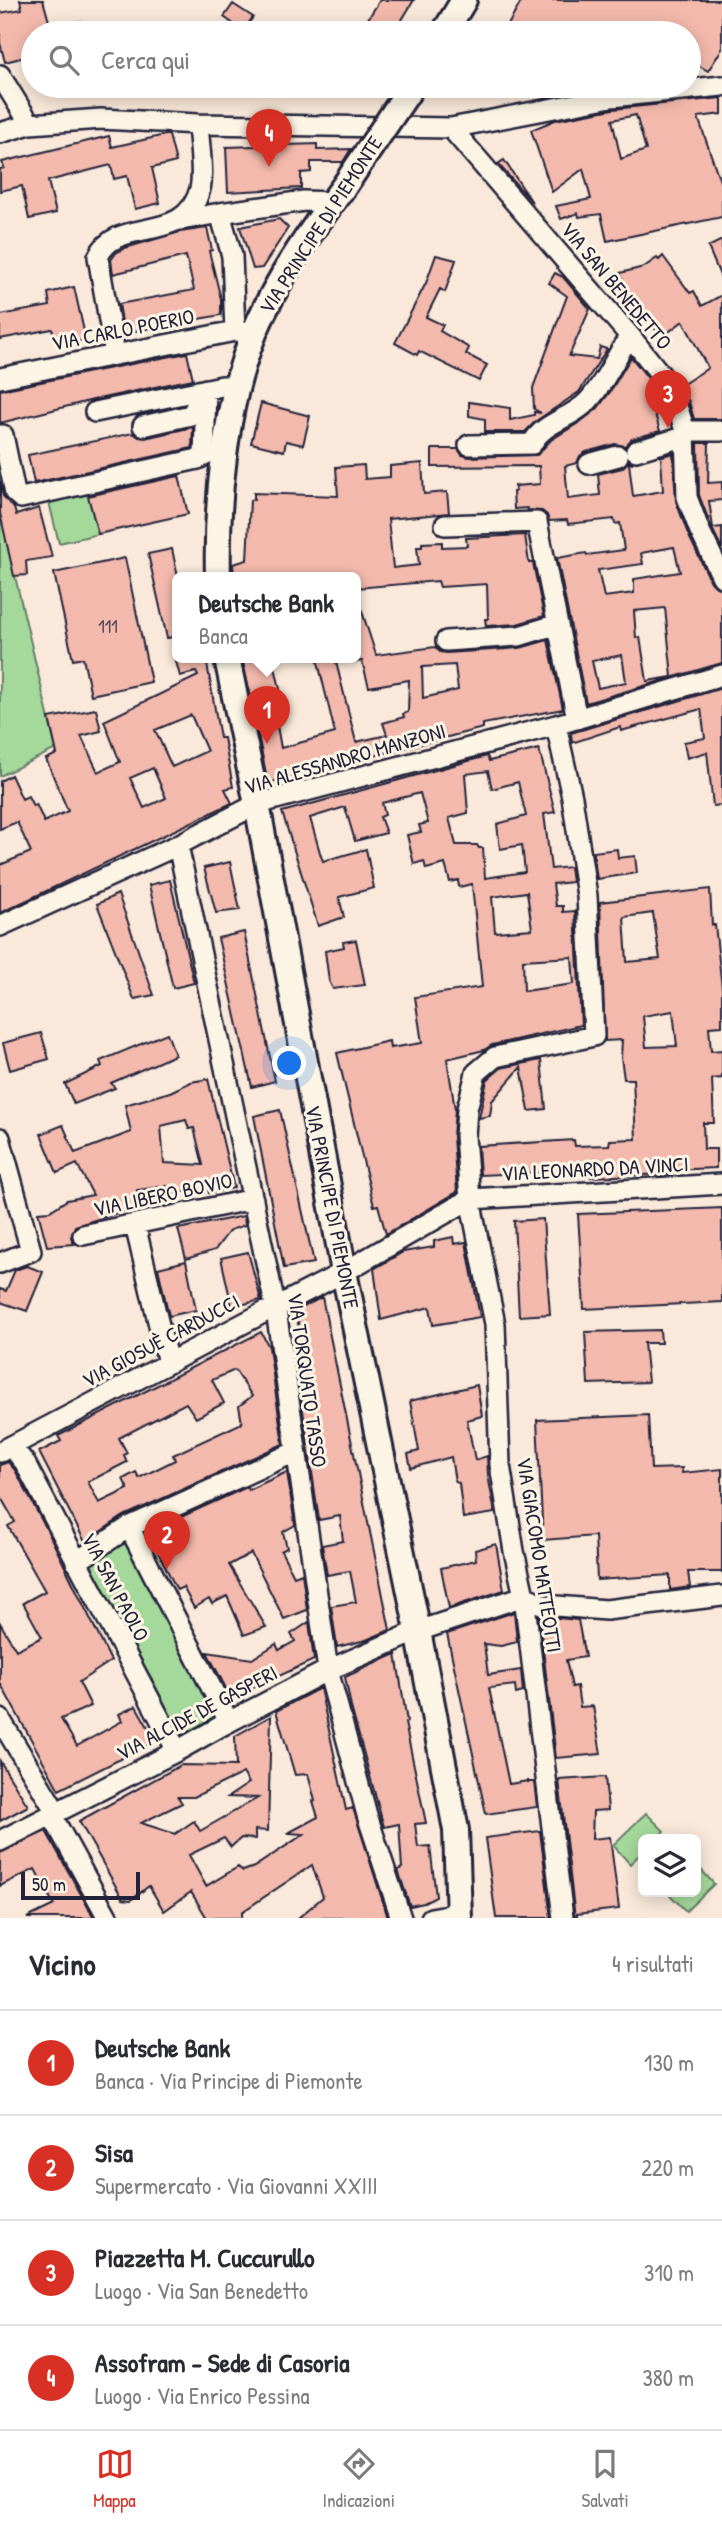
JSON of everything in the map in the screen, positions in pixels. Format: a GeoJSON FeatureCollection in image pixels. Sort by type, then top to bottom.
{"type":"FeatureCollection","features":[{"type":"Feature","properties":{"kind":"main road"},"geometry":{"type":"LineString","coordinates":[[451,21],[464,0]]}},
{"type":"Feature","properties":{"kind":"main road","name":"VIA PRINCIPE DI PIEMONTE"},"geometry":{"type":"LineString","coordinates":[[218,572],[222,478],[245,331],[404,98]]}},
{"type":"Feature","properties":{"kind":"main road","name":"VIA PRINCIPE DI PIEMONTE"},"geometry":{"type":"LineString","coordinates":[[229,663],[344,1272],[456,1830],[459,1916]]}},
{"type":"Feature","properties":{"kind":"street"},"geometry":{"type":"LineString","coordinates":[[0,75],[30,124]]}},
{"type":"Feature","properties":{"kind":"street"},"geometry":{"type":"LineString","coordinates":[[701,88],[722,86]]}},
{"type":"Feature","properties":{"kind":"street"},"geometry":{"type":"LineString","coordinates":[[0,133],[30,124],[101,119],[198,124],[451,128],[606,98]]}},
{"type":"Feature","properties":{"kind":"street"},"geometry":{"type":"LineString","coordinates":[[181,220],[193,206],[200,187],[198,124]]}},
{"type":"Feature","properties":{"kind":"street","name":"VIA SAN BENEDETTO"},"geometry":{"type":"LineString","coordinates":[[451,128],[630,335],[661,375],[679,412],[685,434],[687,497],[722,577]]}},
{"type":"Feature","properties":{"kind":"street"},"geometry":{"type":"LineString","coordinates":[[115,355],[98,257],[102,247],[112,239],[181,220],[339,194]]}},
{"type":"Feature","properties":{"kind":"street"},"geometry":{"type":"LineString","coordinates":[[220,213],[232,256],[245,331]]}},
{"type":"Feature","properties":{"kind":"street","name":"VIA CARLO POERIO"},"geometry":{"type":"LineString","coordinates":[[0,378],[245,331]]}},
{"type":"Feature","properties":{"kind":"street"},"geometry":{"type":"LineString","coordinates":[[469,445],[532,444],[538,432],[568,417],[586,403],[604,382],[630,335]]}},
{"type":"Feature","properties":{"kind":"street"},"geometry":{"type":"LineString","coordinates":[[94,412],[202,390],[238,386]]}},
{"type":"Feature","properties":{"kind":"street"},"geometry":{"type":"LineString","coordinates":[[143,426],[191,415],[202,390]]}},
{"type":"Feature","properties":{"kind":"street"},"geometry":{"type":"LineString","coordinates":[[0,435],[3,435],[15,493],[21,498],[198,459],[204,456],[202,390]]}},
{"type":"Feature","properties":{"kind":"street"},"geometry":{"type":"LineString","coordinates":[[589,464],[685,434],[722,430]]}},
{"type":"Feature","properties":{"kind":"street"},"geometry":{"type":"LineString","coordinates":[[445,526],[537,522],[577,719]]}},
{"type":"Feature","properties":{"kind":"street"},"geometry":{"type":"LineString","coordinates":[[446,641],[519,636],[558,624]]}},
{"type":"Feature","properties":{"kind":"street","name":"VIA ALESSANDRO MANZONI"},"geometry":{"type":"LineString","coordinates":[[0,926],[178,845],[257,804],[556,725],[722,675]]}},
{"type":"Feature","properties":{"kind":"street","name":"VIA GIACOMO MATTEOTTI"},"geometry":{"type":"LineString","coordinates":[[556,725],[572,797],[587,896],[594,1036],[495,1057],[476,1073],[467,1110],[465,1136],[470,1199],[495,1324],[500,1465],[524,1596],[563,1918]]}},
{"type":"Feature","properties":{"kind":"street","name":"VIA TORQUATO TASSO"},"geometry":{"type":"LineString","coordinates":[[178,845],[276,1310],[328,1670],[367,1815],[401,1918]]}},
{"type":"Feature","properties":{"kind":"street"},"geometry":{"type":"LineString","coordinates":[[0,1138],[31,1251],[0,1263]]}},
{"type":"Feature","properties":{"kind":"street","name":"VIA LEONARDO DA VINCI"},"geometry":{"type":"LineString","coordinates":[[470,1199],[722,1184]]}},
{"type":"Feature","properties":{"kind":"street","name":"VIA LIBERO BOVIO"},"geometry":{"type":"LineString","coordinates":[[83,1236],[253,1199]]}},
{"type":"Feature","properties":{"kind":"street"},"geometry":{"type":"LineString","coordinates":[[344,1272],[470,1199]]}},
{"type":"Feature","properties":{"kind":"street"},"geometry":{"type":"LineString","coordinates":[[135,1225],[168,1363]]}},
{"type":"Feature","properties":{"kind":"street","name":"VIA GIOSUÈ CARDUCCI"},"geometry":{"type":"LineString","coordinates":[[6,1449],[265,1312],[276,1310],[280,1305],[344,1272]]}},
{"type":"Feature","properties":{"kind":"street","name":"VIA SAN PAOLO"},"geometry":{"type":"LineString","coordinates":[[6,1449],[25,1463],[177,1751]]}},
{"type":"Feature","properties":{"kind":"street"},"geometry":{"type":"LineString","coordinates":[[76,1562],[129,1527],[295,1452]]}},
{"type":"Feature","properties":{"kind":"street"},"geometry":{"type":"LineString","coordinates":[[129,1527],[229,1722]]}},
{"type":"Feature","properties":{"kind":"street"},"geometry":{"type":"LineString","coordinates":[[418,1631],[524,1596],[544,1605],[606,1610],[722,1596]]}},
{"type":"Feature","properties":{"kind":"street","name":"VIA ALCIDE DE GASPERI"},"geometry":{"type":"LineString","coordinates":[[0,1841],[328,1670],[418,1631]]}},
{"type":"Feature","properties":{"kind":"street"},"geometry":{"type":"LineString","coordinates":[[0,1719],[108,1918]]}},
{"type":"Feature","properties":{"kind":"street"},"geometry":{"type":"LineString","coordinates":[[431,1918],[459,1916]]}},
{"type":"Feature","properties":{"kind":"green space"},"geometry":{"type":"Polygon","coordinates":[[[87,491],[98,534],[59,543],[48,498],[87,491]]]}},
{"type":"Feature","properties":{"kind":"green space"},"geometry":{"type":"Polygon","coordinates":[[[0,513],[56,749],[0,776],[0,513]]]}},
{"type":"Feature","properties":{"kind":"green space"},"geometry":{"type":"Polygon","coordinates":[[[126,1538],[215,1716],[182,1736],[88,1560],[126,1538]]]}},
{"type":"Feature","properties":{"kind":"green space"},"geometry":{"type":"Polygon","coordinates":[[[646,1813],[664,1831],[661,1834],[638,1834],[638,1856],[630,1864],[613,1845],[646,1813]]]}},
{"type":"Feature","properties":{"kind":"green space"},"geometry":{"type":"Polygon","coordinates":[[[701,1870],[714,1884],[701,1897],[701,1870]]]}},
{"type":"Feature","properties":{"kind":"green space"},"geometry":{"type":"Polygon","coordinates":[[[672,1897],[701,1897],[686,1911],[672,1897]]]}},
{"type":"Feature","properties":{"kind":"building"},"geometry":{"type":"Polygon","coordinates":[[[20,0],[43,0],[49,21],[21,21],[21,58],[5,62],[0,43],[0,13],[22,9],[20,0]]]}},
{"type":"Feature","properties":{"kind":"building"},"geometry":{"type":"Polygon","coordinates":[[[380,0],[414,0],[401,21],[367,21],[380,0]]]}},
{"type":"Feature","properties":{"kind":"building"},"geometry":{"type":"Polygon","coordinates":[[[522,0],[722,0],[722,49],[708,71],[701,67],[701,21],[510,21],[522,0]]]}},
{"type":"Feature","properties":{"kind":"building"},"geometry":{"type":"Polygon","coordinates":[[[233,4],[253,17],[250,21],[229,21],[224,17],[233,4]]]}},
{"type":"Feature","properties":{"kind":"building"},"geometry":{"type":"Polygon","coordinates":[[[722,98],[722,114],[698,117],[722,187],[722,217],[607,241],[601,214],[579,217],[578,213],[561,219],[556,206],[591,199],[583,169],[552,192],[531,130],[555,120],[613,109],[722,98]],[[636,115],[612,120],[621,159],[646,150],[636,115]]]}},
{"type":"Feature","properties":{"kind":"building"},"geometry":{"type":"Polygon","coordinates":[[[169,135],[176,162],[152,168],[160,203],[135,209],[127,176],[114,179],[111,165],[48,181],[56,213],[29,219],[22,186],[0,191],[0,169],[4,168],[2,162],[109,136],[112,147],[169,135]]]}},
{"type":"Feature","properties":{"kind":"building"},"geometry":{"type":"Polygon","coordinates":[[[317,144],[317,150],[351,149],[343,162],[311,162],[311,172],[301,173],[301,188],[228,192],[226,147],[317,144]]]}},
{"type":"Feature","properties":{"kind":"building"},"geometry":{"type":"Polygon","coordinates":[[[504,160],[532,202],[498,164],[504,160]]]}},
{"type":"Feature","properties":{"kind":"building"},"geometry":{"type":"Polygon","coordinates":[[[279,219],[288,228],[262,268],[253,269],[240,227],[279,219]]]}},
{"type":"Feature","properties":{"kind":"building"},"geometry":{"type":"Polygon","coordinates":[[[207,228],[212,250],[209,251],[221,299],[221,315],[124,333],[119,304],[194,290],[186,256],[113,274],[111,260],[116,253],[180,232],[207,228]]]}},
{"type":"Feature","properties":{"kind":"building"},"geometry":{"type":"Polygon","coordinates":[[[722,240],[722,280],[708,247],[722,240]]]}},
{"type":"Feature","properties":{"kind":"building"},"geometry":{"type":"Polygon","coordinates":[[[436,255],[456,260],[445,292],[440,289],[426,317],[443,325],[440,331],[469,348],[466,354],[487,365],[479,381],[419,351],[417,355],[395,343],[426,283],[436,255]]]}},
{"type":"Feature","properties":{"kind":"building"},"geometry":{"type":"Polygon","coordinates":[[[663,256],[690,293],[694,291],[702,306],[722,295],[722,419],[694,419],[680,386],[708,368],[683,321],[662,337],[630,298],[620,273],[644,267],[663,256]]]}},
{"type":"Feature","properties":{"kind":"building"},"geometry":{"type":"Polygon","coordinates":[[[555,273],[563,277],[590,309],[569,356],[597,359],[600,347],[607,349],[579,392],[536,421],[525,432],[485,432],[485,419],[469,416],[469,402],[510,408],[510,420],[534,415],[534,412],[541,413],[534,409],[533,388],[567,296],[549,283],[555,273]]]}},
{"type":"Feature","properties":{"kind":"building"},"geometry":{"type":"Polygon","coordinates":[[[74,287],[86,340],[58,344],[52,329],[0,339],[0,315],[50,306],[48,293],[74,287]]]}},
{"type":"Feature","properties":{"kind":"building"},"geometry":{"type":"Polygon","coordinates":[[[187,353],[193,379],[0,423],[0,390],[187,353]]]}},
{"type":"Feature","properties":{"kind":"building"},"geometry":{"type":"Polygon","coordinates":[[[631,357],[651,382],[665,410],[655,414],[660,431],[632,439],[625,446],[615,444],[586,452],[580,456],[577,463],[565,466],[568,499],[600,495],[598,474],[622,468],[629,461],[633,463],[629,463],[633,496],[663,491],[659,457],[673,453],[676,501],[711,582],[722,589],[722,663],[586,703],[557,558],[624,550],[620,523],[615,524],[614,519],[568,524],[567,520],[549,521],[542,511],[514,509],[515,486],[540,484],[539,466],[432,467],[432,449],[458,449],[462,455],[469,457],[537,455],[551,440],[597,409],[631,357]],[[674,547],[641,553],[643,564],[598,570],[604,597],[634,593],[634,579],[680,572],[674,547]],[[665,608],[634,611],[636,638],[640,637],[647,681],[672,677],[665,608]],[[622,655],[592,661],[598,688],[626,682],[622,655]]]}},
{"type":"Feature","properties":{"kind":"building"},"geometry":{"type":"Polygon","coordinates":[[[261,403],[310,416],[303,445],[286,441],[284,451],[251,443],[261,403]]]}},
{"type":"Feature","properties":{"kind":"building"},"geometry":{"type":"Polygon","coordinates":[[[193,427],[192,448],[34,483],[28,455],[133,433],[145,438],[193,427]]]}},
{"type":"Feature","properties":{"kind":"building"},"geometry":{"type":"Polygon","coordinates":[[[698,443],[709,443],[708,483],[722,482],[722,500],[709,501],[713,528],[722,527],[722,549],[710,524],[699,495],[698,443]]]}},
{"type":"Feature","properties":{"kind":"building"},"geometry":{"type":"Polygon","coordinates":[[[422,463],[424,494],[447,492],[449,513],[388,519],[393,568],[419,565],[417,547],[422,547],[422,543],[442,542],[442,547],[467,546],[466,538],[525,535],[529,563],[533,563],[544,616],[517,624],[486,626],[487,584],[440,587],[438,581],[361,588],[361,572],[234,572],[233,564],[247,560],[250,500],[254,499],[254,493],[338,496],[336,467],[364,465],[365,479],[390,477],[390,466],[422,463]]]}},
{"type":"Feature","properties":{"kind":"building"},"geometry":{"type":"Polygon","coordinates":[[[179,476],[188,514],[98,534],[88,496],[179,476]]]}},
{"type":"Feature","properties":{"kind":"building"},"geometry":{"type":"Polygon","coordinates":[[[0,481],[3,496],[14,508],[16,515],[39,508],[52,557],[26,561],[27,575],[14,576],[0,513],[0,481]]]}},
{"type":"Feature","properties":{"kind":"building"},"geometry":{"type":"Polygon","coordinates":[[[172,549],[177,572],[172,572],[172,637],[167,638],[148,554],[172,549]]]}},
{"type":"Feature","properties":{"kind":"building"},"geometry":{"type":"Polygon","coordinates":[[[125,558],[151,682],[91,695],[83,658],[73,660],[54,573],[125,558]]]}},
{"type":"Feature","properties":{"kind":"building"},"geometry":{"type":"Polygon","coordinates":[[[361,608],[376,655],[435,647],[440,652],[447,653],[520,648],[548,640],[563,709],[483,724],[483,728],[268,783],[257,730],[261,729],[243,663],[274,663],[284,707],[274,709],[281,748],[335,733],[318,663],[336,663],[356,742],[387,735],[383,723],[404,717],[403,714],[408,712],[409,680],[369,687],[362,661],[361,608]],[[455,665],[422,667],[423,698],[458,690],[455,665]]]}},
{"type":"Feature","properties":{"kind":"building"},"geometry":{"type":"Polygon","coordinates":[[[176,663],[207,663],[220,738],[224,738],[233,787],[225,789],[232,803],[0,913],[0,865],[31,852],[17,822],[0,829],[0,781],[11,775],[22,799],[28,796],[33,806],[36,804],[44,822],[68,811],[46,759],[57,754],[49,718],[96,709],[101,731],[81,736],[98,772],[120,762],[104,721],[198,676],[196,672],[180,676],[176,663]],[[191,715],[155,730],[172,767],[207,751],[191,715]],[[153,768],[130,778],[144,808],[166,798],[153,768]]]}},
{"type":"Feature","properties":{"kind":"building"},"geometry":{"type":"Polygon","coordinates":[[[722,688],[722,805],[713,806],[707,752],[687,758],[684,742],[705,738],[701,709],[621,731],[620,727],[572,743],[571,733],[722,688]]]}},
{"type":"Feature","properties":{"kind":"building"},"geometry":{"type":"Polygon","coordinates":[[[539,749],[555,812],[544,814],[551,869],[570,867],[572,882],[553,884],[556,906],[563,906],[563,912],[575,911],[581,1025],[492,1045],[484,1050],[447,1059],[455,1109],[453,1137],[457,1192],[386,1234],[378,1205],[374,1206],[337,1053],[389,1041],[390,1048],[422,1043],[415,997],[482,987],[472,884],[459,887],[458,880],[450,882],[445,864],[426,869],[424,861],[414,864],[407,835],[421,832],[419,825],[428,823],[420,793],[382,803],[385,815],[380,817],[386,833],[355,841],[345,807],[310,818],[321,856],[323,861],[366,849],[374,888],[339,897],[344,917],[318,926],[282,812],[487,756],[489,761],[539,749]],[[488,771],[465,774],[468,813],[449,818],[456,845],[477,845],[483,848],[485,878],[525,872],[522,845],[500,849],[497,824],[526,816],[518,782],[492,789],[488,771]],[[527,892],[492,897],[495,932],[532,929],[527,892]],[[572,957],[523,960],[524,991],[574,984],[572,957]]]}},
{"type":"Feature","properties":{"kind":"building"},"geometry":{"type":"Polygon","coordinates":[[[617,849],[618,858],[635,856],[637,873],[597,879],[593,852],[617,849]]]}},
{"type":"Feature","properties":{"kind":"building"},"geometry":{"type":"Polygon","coordinates":[[[230,862],[240,910],[216,913],[204,868],[230,862]]]}},
{"type":"Feature","properties":{"kind":"building"},"geometry":{"type":"Polygon","coordinates":[[[170,880],[194,983],[173,988],[149,885],[170,880]]]}},
{"type":"Feature","properties":{"kind":"building"},"geometry":{"type":"Polygon","coordinates":[[[710,889],[712,925],[715,925],[722,988],[722,1026],[709,1027],[711,1051],[722,1050],[722,1078],[712,1079],[714,1123],[703,1123],[704,1149],[716,1149],[716,1168],[668,1170],[668,1174],[591,1177],[590,1170],[480,1175],[478,1146],[574,1140],[575,1146],[609,1145],[610,1140],[636,1139],[633,1079],[624,1079],[622,1040],[605,1041],[600,902],[710,889]],[[653,913],[624,917],[627,962],[660,959],[653,913]],[[673,1011],[643,1016],[646,1047],[677,1046],[673,1011]]]}},
{"type":"Feature","properties":{"kind":"building"},"geometry":{"type":"Polygon","coordinates":[[[118,894],[154,995],[134,999],[97,904],[118,894]]]}},
{"type":"Feature","properties":{"kind":"building"},"geometry":{"type":"Polygon","coordinates":[[[244,932],[275,1081],[252,1087],[218,938],[244,932]]]}},
{"type":"Feature","properties":{"kind":"building"},"geometry":{"type":"Polygon","coordinates":[[[356,940],[365,985],[333,989],[329,981],[325,951],[344,947],[343,942],[356,940]]]}},
{"type":"Feature","properties":{"kind":"building"},"geometry":{"type":"Polygon","coordinates":[[[41,1033],[49,1059],[10,1070],[3,1043],[41,1033]]]}},
{"type":"Feature","properties":{"kind":"building"},"geometry":{"type":"Polygon","coordinates":[[[167,1033],[175,1055],[111,1083],[115,1088],[74,1104],[65,1084],[102,1066],[100,1061],[167,1033]]]}},
{"type":"Feature","properties":{"kind":"building"},"geometry":{"type":"Polygon","coordinates":[[[541,1060],[546,1109],[529,1111],[521,1067],[492,1101],[490,1116],[479,1118],[487,1080],[501,1068],[541,1060]]]}},
{"type":"Feature","properties":{"kind":"building"},"geometry":{"type":"Polygon","coordinates":[[[208,1079],[234,1188],[209,1193],[208,1188],[172,1194],[168,1186],[137,1190],[140,1206],[75,1226],[71,1237],[74,1244],[47,1246],[38,1212],[50,1211],[67,1200],[93,1195],[77,1164],[57,1173],[41,1134],[63,1125],[75,1153],[131,1132],[125,1105],[170,1092],[191,1082],[208,1079]],[[186,1120],[161,1126],[164,1163],[203,1165],[194,1128],[189,1129],[186,1120]]]}},
{"type":"Feature","properties":{"kind":"building"},"geometry":{"type":"Polygon","coordinates":[[[280,1110],[314,1263],[284,1268],[254,1116],[280,1110]]]}},
{"type":"Feature","properties":{"kind":"building"},"geometry":{"type":"Polygon","coordinates":[[[722,1208],[722,1302],[584,1309],[578,1214],[722,1208]]]}},
{"type":"Feature","properties":{"kind":"building"},"geometry":{"type":"Polygon","coordinates":[[[244,1216],[245,1225],[230,1230],[215,1250],[186,1259],[178,1229],[244,1216]]]}},
{"type":"Feature","properties":{"kind":"building"},"geometry":{"type":"Polygon","coordinates":[[[543,1219],[550,1314],[519,1316],[514,1221],[543,1219]]]}},
{"type":"Feature","properties":{"kind":"building"},"geometry":{"type":"Polygon","coordinates":[[[453,1237],[454,1244],[466,1242],[480,1317],[433,1325],[430,1307],[381,1320],[374,1269],[403,1252],[434,1247],[434,1241],[453,1237]]]}},
{"type":"Feature","properties":{"kind":"building"},"geometry":{"type":"Polygon","coordinates":[[[248,1252],[261,1300],[232,1307],[221,1258],[248,1252]]]}},
{"type":"Feature","properties":{"kind":"building"},"geometry":{"type":"Polygon","coordinates":[[[186,1261],[196,1310],[169,1316],[158,1268],[186,1261]]]}},
{"type":"Feature","properties":{"kind":"building"},"geometry":{"type":"Polygon","coordinates":[[[27,1266],[43,1272],[27,1311],[0,1302],[0,1289],[6,1291],[15,1270],[27,1266]]]}},
{"type":"Feature","properties":{"kind":"building"},"geometry":{"type":"Polygon","coordinates":[[[322,1297],[390,1630],[366,1640],[337,1647],[331,1606],[356,1602],[350,1571],[327,1575],[322,1545],[343,1541],[340,1516],[319,1520],[293,1343],[300,1335],[296,1311],[322,1297]]]}},
{"type":"Feature","properties":{"kind":"building"},"geometry":{"type":"Polygon","coordinates":[[[660,1330],[661,1343],[644,1343],[648,1382],[588,1384],[585,1332],[660,1330]]]}},
{"type":"Feature","properties":{"kind":"building"},"geometry":{"type":"Polygon","coordinates":[[[261,1332],[269,1347],[283,1444],[124,1516],[85,1542],[39,1452],[61,1441],[58,1436],[261,1332]],[[235,1370],[212,1380],[224,1403],[196,1418],[186,1403],[119,1438],[127,1453],[124,1455],[127,1462],[88,1482],[99,1503],[128,1489],[123,1479],[136,1472],[139,1478],[175,1460],[173,1455],[242,1423],[239,1406],[252,1396],[235,1370]]]}},
{"type":"Feature","properties":{"kind":"building"},"geometry":{"type":"Polygon","coordinates":[[[477,1385],[482,1416],[467,1420],[475,1460],[487,1456],[495,1513],[463,1518],[459,1483],[455,1482],[451,1457],[411,1468],[408,1454],[419,1451],[410,1401],[477,1385]]]}},
{"type":"Feature","properties":{"kind":"building"},"geometry":{"type":"Polygon","coordinates":[[[648,1415],[651,1469],[682,1468],[682,1473],[722,1469],[722,1572],[688,1572],[690,1587],[670,1590],[670,1575],[597,1580],[595,1536],[543,1540],[537,1420],[648,1415]]]}},
{"type":"Feature","properties":{"kind":"building"},"geometry":{"type":"Polygon","coordinates":[[[8,1462],[15,1470],[48,1532],[111,1661],[79,1682],[91,1706],[61,1719],[77,1746],[122,1721],[119,1714],[136,1706],[156,1741],[59,1790],[0,1683],[0,1623],[16,1650],[42,1637],[23,1603],[45,1591],[8,1526],[15,1522],[0,1496],[0,1465],[8,1462]]]}},
{"type":"Feature","properties":{"kind":"building"},"geometry":{"type":"Polygon","coordinates":[[[287,1472],[295,1525],[283,1532],[287,1548],[281,1551],[294,1576],[302,1573],[307,1610],[284,1619],[251,1553],[229,1565],[266,1627],[244,1635],[227,1596],[212,1604],[209,1599],[194,1608],[183,1587],[177,1590],[148,1532],[287,1472]]]}},
{"type":"Feature","properties":{"kind":"building"},"geometry":{"type":"Polygon","coordinates":[[[496,1544],[504,1590],[449,1608],[441,1568],[476,1560],[475,1550],[496,1544]]]}},
{"type":"Feature","properties":{"kind":"building"},"geometry":{"type":"Polygon","coordinates":[[[514,1612],[517,1642],[501,1646],[484,1644],[488,1675],[521,1670],[523,1692],[516,1694],[515,1685],[489,1688],[509,1784],[534,1782],[537,1807],[486,1814],[447,1634],[514,1612]]]}},
{"type":"Feature","properties":{"kind":"building"},"geometry":{"type":"Polygon","coordinates":[[[539,1616],[578,1620],[585,1657],[566,1660],[572,1687],[577,1686],[580,1707],[593,1706],[601,1754],[556,1758],[539,1616]]]}},
{"type":"Feature","properties":{"kind":"building"},"geometry":{"type":"Polygon","coordinates":[[[309,1622],[314,1660],[231,1698],[207,1652],[252,1659],[276,1644],[279,1650],[295,1641],[291,1634],[309,1622]]]}},
{"type":"Feature","properties":{"kind":"building"},"geometry":{"type":"Polygon","coordinates":[[[396,1654],[407,1722],[405,1723],[426,1823],[415,1824],[418,1847],[430,1846],[436,1897],[410,1906],[398,1870],[402,1868],[399,1824],[384,1827],[345,1677],[396,1654]]]}},
{"type":"Feature","properties":{"kind":"building"},"geometry":{"type":"Polygon","coordinates":[[[320,1688],[346,1810],[353,1808],[388,1918],[298,1918],[323,1897],[312,1865],[242,1912],[242,1918],[207,1918],[191,1892],[164,1911],[149,1886],[131,1900],[123,1899],[79,1821],[181,1765],[236,1766],[235,1736],[271,1716],[268,1831],[255,1830],[255,1839],[241,1838],[231,1847],[224,1838],[189,1855],[206,1886],[238,1867],[243,1871],[254,1867],[304,1834],[288,1833],[318,1817],[308,1774],[295,1775],[276,1711],[320,1688]],[[243,1773],[194,1797],[178,1797],[182,1803],[141,1823],[175,1834],[194,1821],[200,1831],[258,1798],[228,1797],[249,1783],[243,1773]]]}},
{"type":"Feature","properties":{"kind":"building"},"geometry":{"type":"Polygon","coordinates":[[[0,1761],[28,1806],[0,1821],[0,1761]]]}},
{"type":"Feature","properties":{"kind":"building"},"geometry":{"type":"Polygon","coordinates":[[[605,1777],[608,1810],[593,1811],[592,1839],[610,1837],[619,1909],[577,1914],[575,1918],[559,1780],[605,1777]]]}},
{"type":"Feature","properties":{"kind":"building"},"geometry":{"type":"Polygon","coordinates":[[[46,1831],[94,1918],[27,1918],[54,1905],[35,1869],[0,1886],[0,1853],[46,1831]]]}},
{"type":"Feature","properties":{"kind":"building"},"geometry":{"type":"Polygon","coordinates":[[[540,1831],[551,1918],[496,1918],[485,1838],[540,1831]]]}},
{"type":"Feature","properties":{"kind":"place","name":"Assofram - Sede di Casoria"},"geometry":{"type":"Point","coordinates":[269,167]}},
{"type":"Feature","properties":{"kind":"place","name":"Piazzetta M. Cuccurullo"},"geometry":{"type":"Point","coordinates":[668,428]}},
{"type":"Feature","properties":{"kind":"place","name":"Deutsche Bank"},"geometry":{"type":"Point","coordinates":[267,744]}},
{"type":"Feature","properties":{"kind":"place","name":"Sisa"},"geometry":{"type":"Point","coordinates":[167,1569]}}]}
